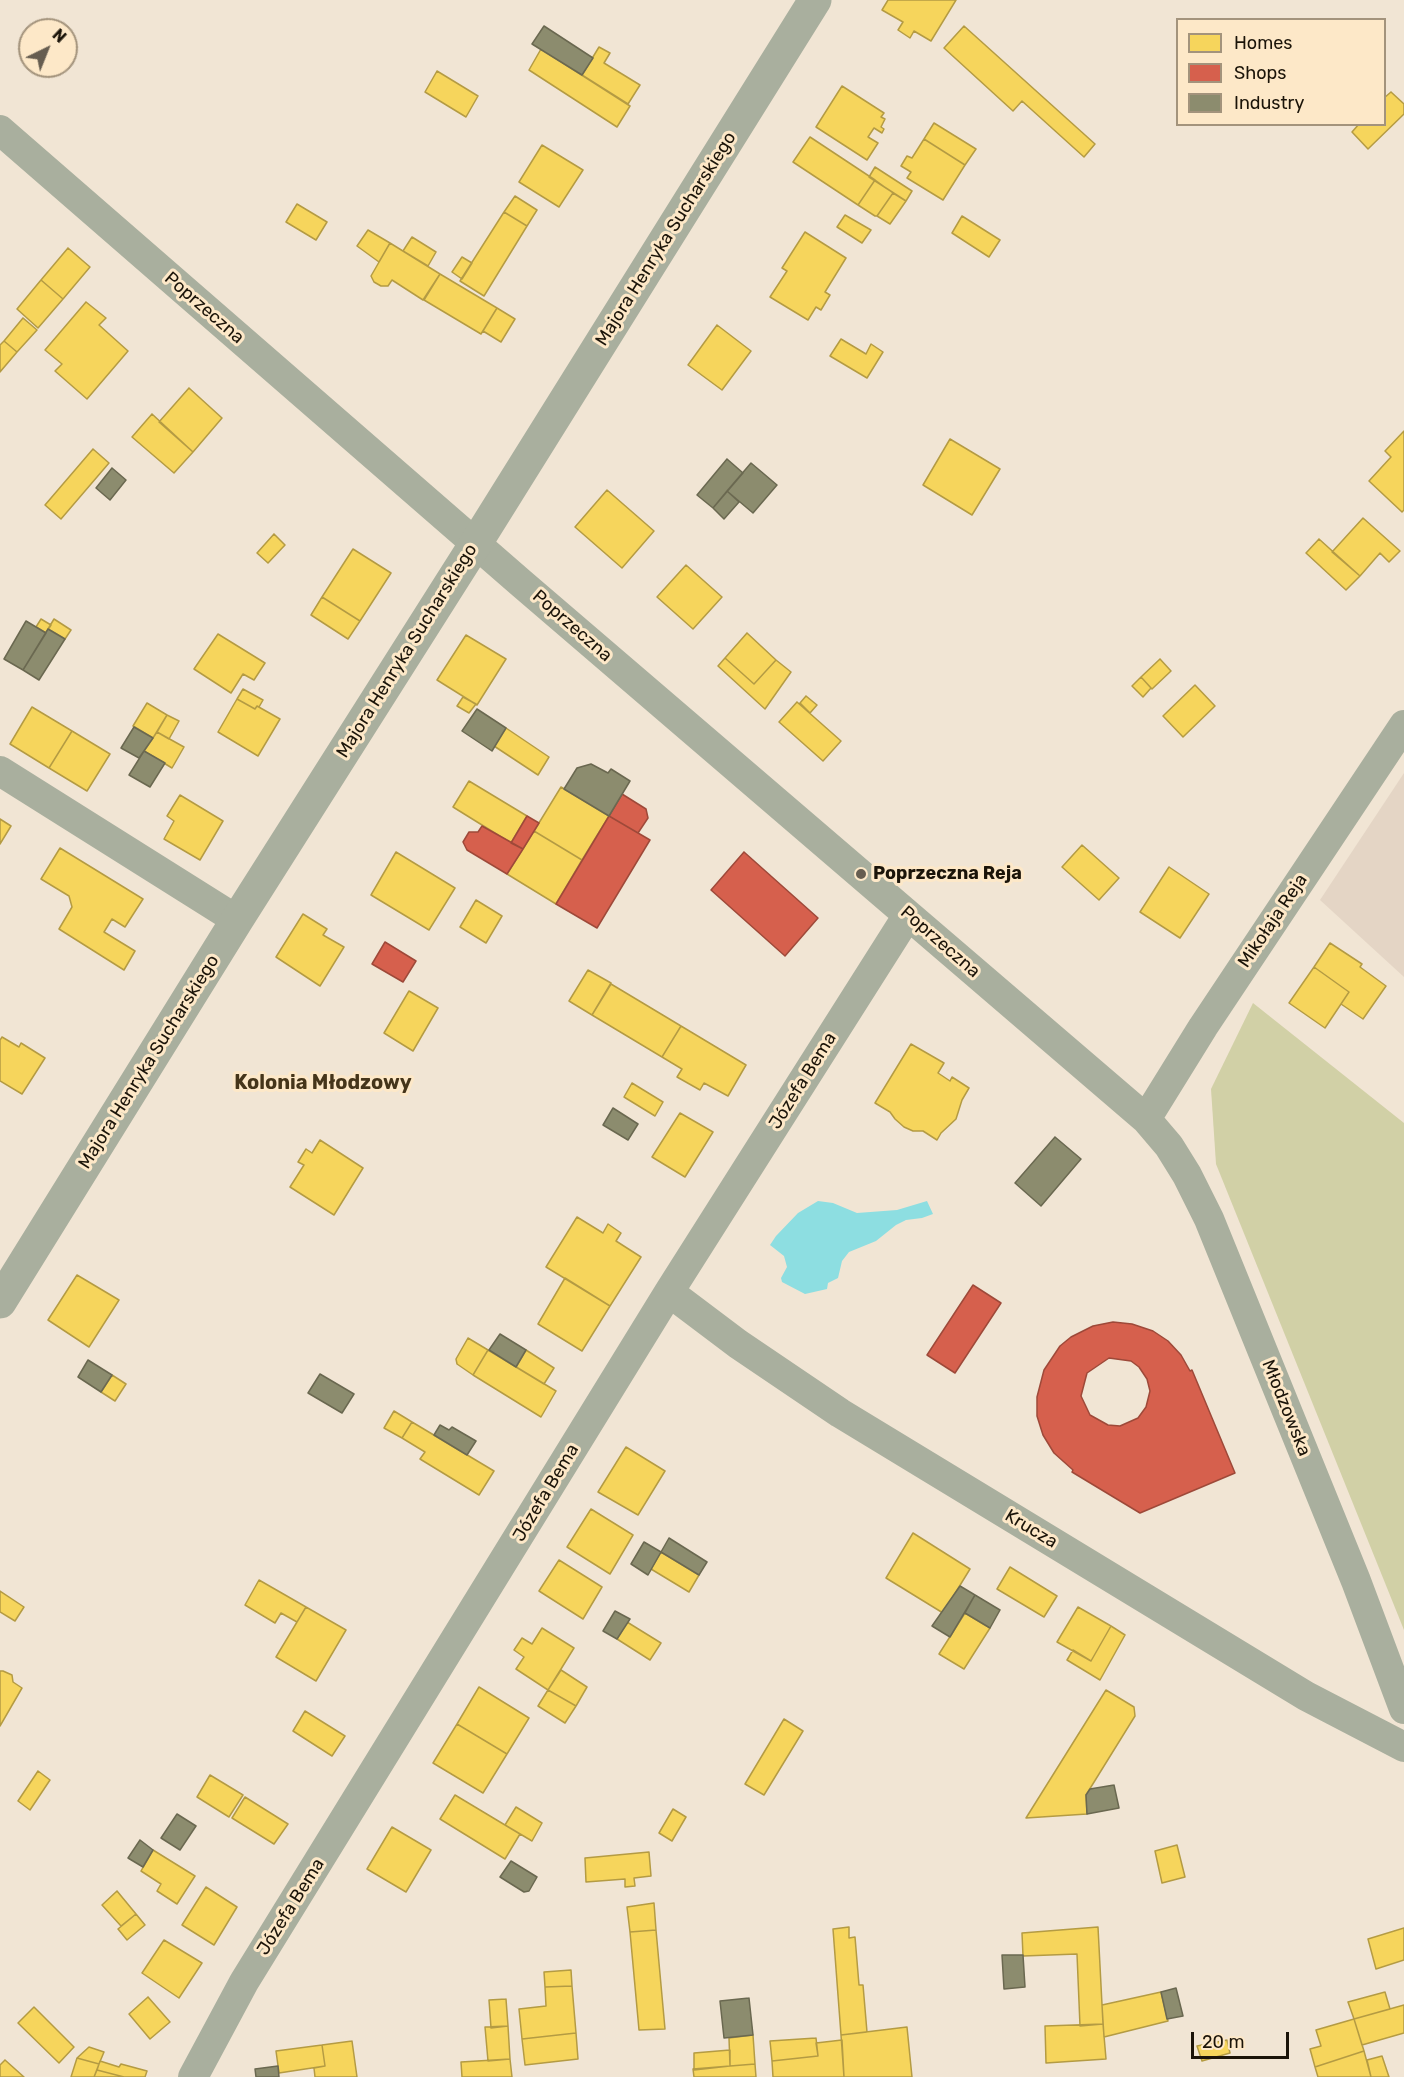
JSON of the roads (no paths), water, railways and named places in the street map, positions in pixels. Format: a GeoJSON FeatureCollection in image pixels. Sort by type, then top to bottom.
{"type":"FeatureCollection","features":[{"type":"Feature","properties":{"kind":"street","name":"Majora Henryka Sucharskiego"},"geometry":{"type":"LineString","coordinates":[[0,1302],[815,0]]}},
{"type":"Feature","properties":{"kind":"street","name":"Poprzeczna"},"geometry":{"type":"LineString","coordinates":[[0,130],[1146,1119]]}},
{"type":"Feature","properties":{"kind":"street","name":"Mikołaja Reja"},"geometry":{"type":"LineString","coordinates":[[1146,1119],[1209,1017],[1404,725]]}},
{"type":"Feature","properties":{"kind":"street"},"geometry":{"type":"LineString","coordinates":[[0,771],[237,920]]}},
{"type":"Feature","properties":{"kind":"street","name":"Józefa Bema"},"geometry":{"type":"LineString","coordinates":[[193,2077],[244,1982],[669,1292],[908,915]]}},
{"type":"Feature","properties":{"kind":"street","name":"Młodzowska"},"geometry":{"type":"LineString","coordinates":[[1146,1119],[1169,1146],[1187,1175],[1209,1219],[1356,1581],[1404,1708]]}},
{"type":"Feature","properties":{"kind":"street","name":"Krucza"},"geometry":{"type":"LineString","coordinates":[[669,1292],[738,1344],[840,1413],[1306,1696],[1404,1747]]}},
{"type":"Feature","properties":{"kind":"water"},"geometry":{"type":"Polygon","coordinates":[[[818,1201],[833,1203],[857,1213],[897,1210],[927,1201],[933,1214],[906,1220],[876,1241],[849,1252],[842,1261],[838,1278],[828,1283],[827,1289],[805,1294],[782,1282],[781,1278],[787,1267],[784,1256],[770,1245],[798,1213],[818,1201]]]}},
{"type":"Feature","properties":{"kind":"place","name":"Poprzeczna Reja"},"geometry":{"type":"Point","coordinates":[861,874]}},
{"type":"Feature","properties":{"kind":"district","name":"Kolonia Młodzowy"},"geometry":{"type":"Point","coordinates":[323,1083]}}]}
